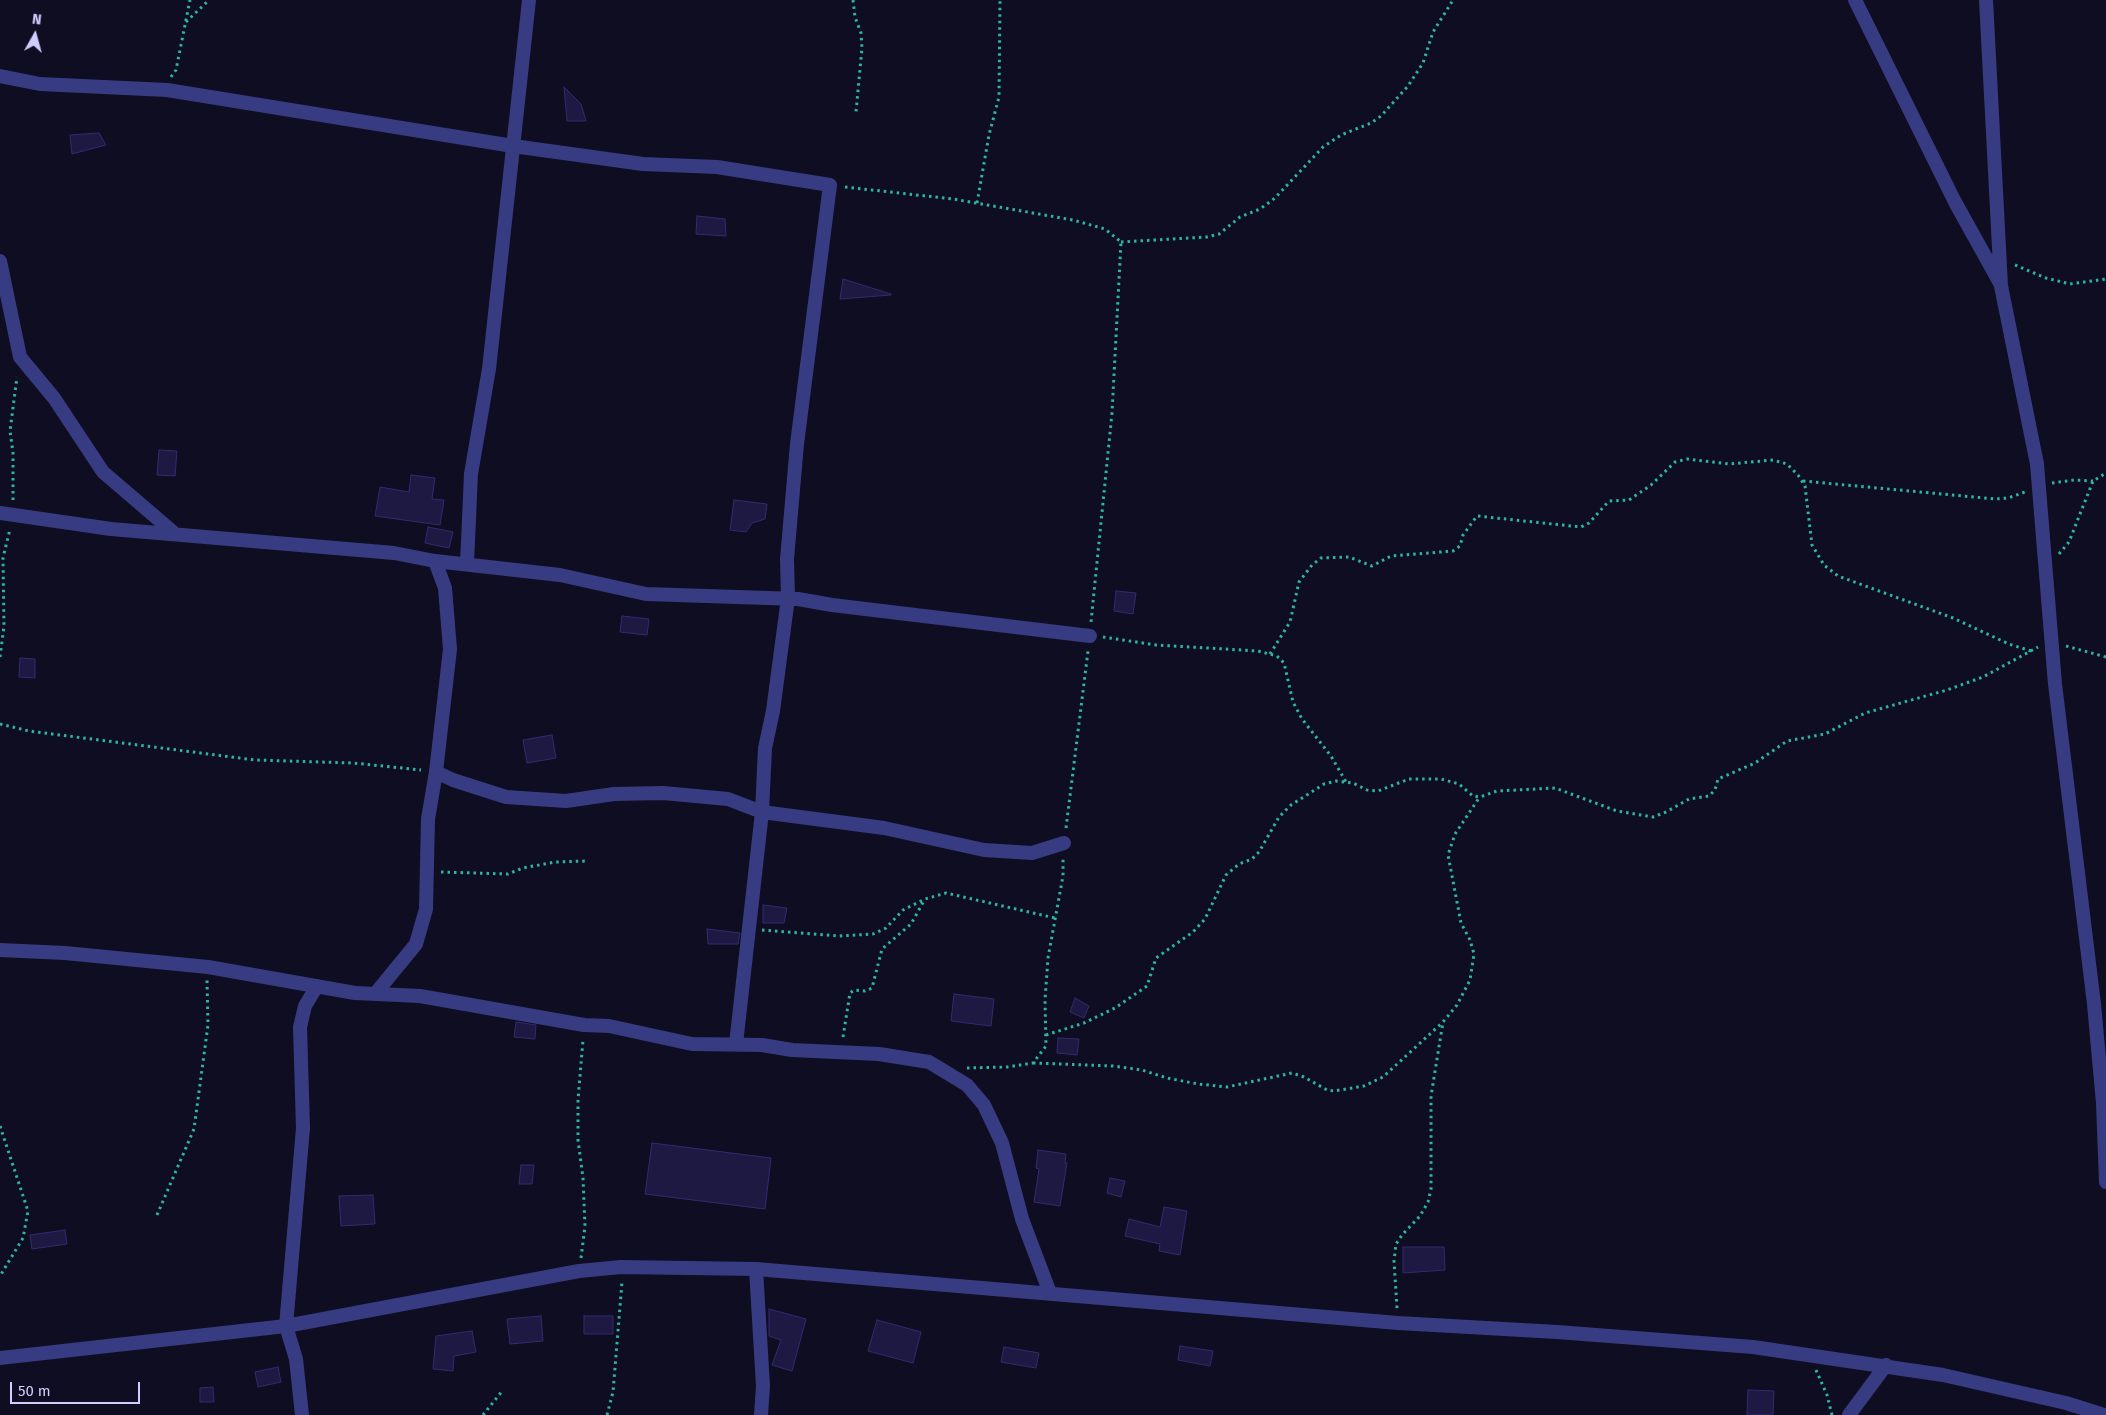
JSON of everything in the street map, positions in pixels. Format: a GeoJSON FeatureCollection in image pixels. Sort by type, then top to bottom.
{"type":"FeatureCollection","features":[{"type":"Feature","properties":{"kind":"street"},"geometry":{"type":"LineString","coordinates":[[467,563],[471,474],[489,369],[529,0]]}},
{"type":"Feature","properties":{"kind":"street"},"geometry":{"type":"LineString","coordinates":[[1855,0],[1951,194],[2001,286]]}},
{"type":"Feature","properties":{"kind":"street"},"geometry":{"type":"LineString","coordinates":[[1986,0],[2001,286],[2037,464],[2051,642],[2094,1004],[2103,1103],[2106,1182]]}},
{"type":"Feature","properties":{"kind":"street"},"geometry":{"type":"LineString","coordinates":[[0,76],[40,84],[157,89],[513,146],[643,164],[717,167],[830,185],[797,444],[787,559],[788,598],[773,711],[765,748],[762,812],[736,1044]]}},
{"type":"Feature","properties":{"kind":"street"},"geometry":{"type":"LineString","coordinates":[[0,261],[20,357],[54,398],[103,472],[173,532]]}},
{"type":"Feature","properties":{"kind":"street"},"geometry":{"type":"LineString","coordinates":[[6,514],[110,529],[173,532],[394,553],[435,562],[467,563],[523,572],[560,575],[646,594],[788,598],[1090,636]]}},
{"type":"Feature","properties":{"kind":"street"},"geometry":{"type":"LineString","coordinates":[[375,994],[416,944],[426,909],[428,819],[436,772],[450,649],[445,588],[435,562]]}},
{"type":"Feature","properties":{"kind":"street"},"geometry":{"type":"LineString","coordinates":[[436,772],[506,797],[566,801],[614,794],[663,793],[728,799],[762,812],[901,831],[947,844],[984,850],[1032,853],[1064,843]]}},
{"type":"Feature","properties":{"kind":"street"},"geometry":{"type":"LineString","coordinates":[[0,950],[65,953],[208,967],[318,986],[375,994],[420,996],[584,1024],[609,1026],[692,1044],[736,1044],[841,1053],[878,1054],[929,1062],[968,1085],[984,1105],[1002,1143],[1022,1219],[1050,1293]]}},
{"type":"Feature","properties":{"kind":"street"},"geometry":{"type":"LineString","coordinates":[[302,1415],[296,1359],[286,1326],[303,1128],[300,1027],[305,1006],[318,986]]}},
{"type":"Feature","properties":{"kind":"street"},"geometry":{"type":"LineString","coordinates":[[0,1358],[286,1326],[579,1270],[621,1267],[756,1269],[1398,1323],[1654,1338],[1752,1347],[1886,1365],[2002,1387],[2104,1415]]}},
{"type":"Feature","properties":{"kind":"street"},"geometry":{"type":"LineString","coordinates":[[756,1269],[764,1386],[761,1415]]}},
{"type":"Feature","properties":{"kind":"street"},"geometry":{"type":"LineString","coordinates":[[1849,1415],[1886,1365]]}},
{"type":"Feature","properties":{"kind":"path"},"geometry":{"type":"LineString","coordinates":[[157,89],[169,80],[176,70],[190,0]]}},
{"type":"Feature","properties":{"kind":"path"},"geometry":{"type":"LineString","coordinates":[[186,22],[209,0]]}},
{"type":"Feature","properties":{"kind":"path"},"geometry":{"type":"LineString","coordinates":[[853,0],[855,17],[861,33],[862,48],[856,112]]}},
{"type":"Feature","properties":{"kind":"path"},"geometry":{"type":"LineString","coordinates":[[978,203],[989,135],[999,97],[1000,0]]}},
{"type":"Feature","properties":{"kind":"path"},"geometry":{"type":"LineString","coordinates":[[830,185],[978,203],[1073,220],[1105,229],[1121,242],[1207,237],[1219,234],[1240,217],[1260,209],[1274,198],[1322,147],[1341,134],[1371,124],[1381,116],[1408,86],[1423,63],[1433,32],[1453,0]]}},
{"type":"Feature","properties":{"kind":"path"},"geometry":{"type":"LineString","coordinates":[[1032,1064],[1046,1046],[1045,1000],[1048,958],[1062,876],[1064,843],[1090,636],[1112,413],[1121,242]]}},
{"type":"Feature","properties":{"kind":"path"},"geometry":{"type":"LineString","coordinates":[[1999,256],[2021,268],[2058,282],[2078,284],[2106,279]]}},
{"type":"Feature","properties":{"kind":"path"},"geometry":{"type":"LineString","coordinates":[[0,657],[4,626],[3,558],[13,453],[10,431],[20,357]]}},
{"type":"Feature","properties":{"kind":"path"},"geometry":{"type":"LineString","coordinates":[[1270,654],[1290,622],[1299,582],[1312,565],[1321,558],[1348,557],[1372,566],[1391,556],[1452,551],[1460,546],[1463,535],[1477,516],[1581,527],[1589,523],[1610,501],[1633,498],[1680,460],[1729,464],[1777,460],[1792,467],[1803,481],[1812,545],[1824,565],[1838,576],[1953,618],[2009,644],[2031,651]]}},
{"type":"Feature","properties":{"kind":"path"},"geometry":{"type":"LineString","coordinates":[[2046,562],[2060,553],[2069,542],[2093,481],[2106,472]]}},
{"type":"Feature","properties":{"kind":"path"},"geometry":{"type":"LineString","coordinates":[[1803,481],[1995,499],[2008,498],[2064,480],[2093,481]]}},
{"type":"Feature","properties":{"kind":"path"},"geometry":{"type":"LineString","coordinates":[[1090,636],[1156,645],[1227,648],[1278,656],[1284,663],[1293,702],[1302,719],[1331,756],[1346,782]]}},
{"type":"Feature","properties":{"kind":"path"},"geometry":{"type":"LineString","coordinates":[[944,1070],[1032,1064],[1113,1066],[1142,1070],[1198,1084],[1227,1087],[1292,1073],[1304,1077],[1327,1090],[1334,1091],[1364,1086],[1383,1077],[1444,1022],[1464,992],[1473,968],[1474,954],[1470,940],[1460,923],[1448,855],[1449,848],[1473,804],[1480,797],[1497,790],[1555,788],[1617,811],[1644,817],[1659,816],[1689,799],[1709,796],[1715,790],[1718,779],[1755,763],[1787,740],[1825,734],[1865,712],[1956,686],[1983,676],[2051,642],[2106,657]]}},
{"type":"Feature","properties":{"kind":"path"},"geometry":{"type":"LineString","coordinates":[[0,724],[29,730],[237,758],[353,763],[436,772]]}},
{"type":"Feature","properties":{"kind":"path"},"geometry":{"type":"LineString","coordinates":[[1046,1035],[1084,1023],[1108,1012],[1147,986],[1156,958],[1193,932],[1205,919],[1226,875],[1239,864],[1252,859],[1259,852],[1284,811],[1324,784],[1346,782],[1353,783],[1367,790],[1378,791],[1409,779],[1441,779],[1459,784],[1474,796],[1480,797]]}},
{"type":"Feature","properties":{"kind":"path"},"geometry":{"type":"LineString","coordinates":[[428,874],[449,871],[508,874],[523,868],[556,862],[587,861]]}},
{"type":"Feature","properties":{"kind":"path"},"geometry":{"type":"LineString","coordinates":[[750,928],[839,936],[873,934],[886,928],[903,910],[925,899],[946,893],[1055,918]]}},
{"type":"Feature","properties":{"kind":"path"},"geometry":{"type":"LineString","coordinates":[[841,1053],[850,993],[854,990],[865,991],[872,988],[882,949],[911,924],[925,899]]}},
{"type":"Feature","properties":{"kind":"path"},"geometry":{"type":"LineString","coordinates":[[156,1215],[194,1129],[208,1025],[208,967]]}},
{"type":"Feature","properties":{"kind":"path"},"geometry":{"type":"LineString","coordinates":[[1398,1323],[1394,1261],[1396,1244],[1420,1216],[1428,1202],[1431,1189],[1432,1096],[1444,1022]]}},
{"type":"Feature","properties":{"kind":"path"},"geometry":{"type":"LineString","coordinates":[[579,1270],[585,1226],[578,1124],[584,1024]]}},
{"type":"Feature","properties":{"kind":"path"},"geometry":{"type":"LineString","coordinates":[[0,1126],[28,1211],[23,1238],[0,1276]]}},
{"type":"Feature","properties":{"kind":"path"},"geometry":{"type":"LineString","coordinates":[[607,1415],[613,1392],[621,1267]]}},
{"type":"Feature","properties":{"kind":"path"},"geometry":{"type":"LineString","coordinates":[[1807,1354],[1824,1389],[1832,1415]]}},
{"type":"Feature","properties":{"kind":"path"},"geometry":{"type":"LineString","coordinates":[[483,1415],[502,1390]]}},
{"type":"Feature","properties":{"kind":"building"},"geometry":{"type":"Polygon","coordinates":[[[564,87],[581,104],[586,121],[567,121],[564,87]]]}},
{"type":"Feature","properties":{"kind":"building"},"geometry":{"type":"Polygon","coordinates":[[[99,133],[106,145],[72,154],[70,135],[99,133]]]}},
{"type":"Feature","properties":{"kind":"building"},"geometry":{"type":"Polygon","coordinates":[[[697,216],[725,219],[726,236],[696,234],[697,216]]]}},
{"type":"Feature","properties":{"kind":"building"},"geometry":{"type":"Polygon","coordinates":[[[843,279],[891,294],[891,295],[840,299],[843,279]]]}},
{"type":"Feature","properties":{"kind":"building"},"geometry":{"type":"Polygon","coordinates":[[[159,450],[177,451],[175,476],[157,475],[159,450]]]}},
{"type":"Feature","properties":{"kind":"building"},"geometry":{"type":"Polygon","coordinates":[[[411,475],[435,478],[432,499],[444,500],[440,525],[375,516],[380,487],[409,492],[411,475]]]}},
{"type":"Feature","properties":{"kind":"building"},"geometry":{"type":"Polygon","coordinates":[[[734,500],[767,504],[765,519],[752,523],[746,532],[730,530],[734,500]]]}},
{"type":"Feature","properties":{"kind":"building"},"geometry":{"type":"Polygon","coordinates":[[[428,527],[453,532],[449,548],[425,543],[428,527]]]}},
{"type":"Feature","properties":{"kind":"building"},"geometry":{"type":"Polygon","coordinates":[[[1116,591],[1136,593],[1133,614],[1114,611],[1116,591]]]}},
{"type":"Feature","properties":{"kind":"building"},"geometry":{"type":"Polygon","coordinates":[[[622,616],[649,619],[647,635],[620,632],[622,616]]]}},
{"type":"Feature","properties":{"kind":"building"},"geometry":{"type":"Polygon","coordinates":[[[20,658],[35,659],[35,678],[19,677],[20,658]]]}},
{"type":"Feature","properties":{"kind":"building"},"geometry":{"type":"Polygon","coordinates":[[[552,735],[556,758],[527,763],[523,740],[552,735]]]}},
{"type":"Feature","properties":{"kind":"building"},"geometry":{"type":"Polygon","coordinates":[[[763,905],[787,908],[784,923],[763,923],[763,905]]]}},
{"type":"Feature","properties":{"kind":"building"},"geometry":{"type":"Polygon","coordinates":[[[707,929],[740,933],[738,944],[708,944],[707,929]]]}},
{"type":"Feature","properties":{"kind":"building"},"geometry":{"type":"Polygon","coordinates":[[[954,994],[994,999],[991,1026],[951,1021],[954,994]]]}},
{"type":"Feature","properties":{"kind":"building"},"geometry":{"type":"Polygon","coordinates":[[[1075,998],[1089,1006],[1084,1018],[1070,1012],[1075,998]]]}},
{"type":"Feature","properties":{"kind":"building"},"geometry":{"type":"Polygon","coordinates":[[[516,1022],[536,1025],[535,1039],[514,1037],[516,1022]]]}},
{"type":"Feature","properties":{"kind":"building"},"geometry":{"type":"Polygon","coordinates":[[[1058,1038],[1079,1039],[1077,1055],[1057,1053],[1058,1038]]]}},
{"type":"Feature","properties":{"kind":"building"},"geometry":{"type":"Polygon","coordinates":[[[652,1143],[771,1158],[765,1209],[645,1194],[652,1143]]]}},
{"type":"Feature","properties":{"kind":"building"},"geometry":{"type":"Polygon","coordinates":[[[1038,1150],[1066,1154],[1065,1163],[1067,1163],[1060,1206],[1034,1202],[1039,1169],[1036,1168],[1038,1150]]]}},
{"type":"Feature","properties":{"kind":"building"},"geometry":{"type":"Polygon","coordinates":[[[521,1165],[534,1165],[532,1184],[519,1184],[521,1165]]]}},
{"type":"Feature","properties":{"kind":"building"},"geometry":{"type":"Polygon","coordinates":[[[1110,1178],[1125,1181],[1121,1197],[1107,1193],[1110,1178]]]}},
{"type":"Feature","properties":{"kind":"building"},"geometry":{"type":"Polygon","coordinates":[[[373,1195],[375,1224],[341,1226],[339,1196],[373,1195]]]}},
{"type":"Feature","properties":{"kind":"building"},"geometry":{"type":"Polygon","coordinates":[[[1164,1207],[1187,1211],[1180,1255],[1159,1251],[1160,1244],[1125,1236],[1129,1219],[1160,1227],[1164,1207]]]}},
{"type":"Feature","properties":{"kind":"building"},"geometry":{"type":"Polygon","coordinates":[[[65,1230],[67,1244],[32,1249],[30,1235],[65,1230]]]}},
{"type":"Feature","properties":{"kind":"building"},"geometry":{"type":"Polygon","coordinates":[[[1403,1247],[1444,1247],[1445,1270],[1403,1273],[1403,1247]]]}},
{"type":"Feature","properties":{"kind":"building"},"geometry":{"type":"Polygon","coordinates":[[[769,1309],[806,1319],[792,1371],[772,1365],[781,1340],[769,1336],[769,1309]]]}},
{"type":"Feature","properties":{"kind":"building"},"geometry":{"type":"Polygon","coordinates":[[[541,1316],[543,1341],[510,1344],[507,1319],[541,1316]]]}},
{"type":"Feature","properties":{"kind":"building"},"geometry":{"type":"Polygon","coordinates":[[[584,1316],[613,1316],[613,1334],[584,1334],[584,1316]]]}},
{"type":"Feature","properties":{"kind":"building"},"geometry":{"type":"Polygon","coordinates":[[[877,1320],[921,1332],[913,1363],[868,1351],[877,1320]]]}},
{"type":"Feature","properties":{"kind":"building"},"geometry":{"type":"Polygon","coordinates":[[[472,1331],[476,1352],[454,1356],[453,1371],[433,1369],[436,1336],[472,1331]]]}},
{"type":"Feature","properties":{"kind":"building"},"geometry":{"type":"Polygon","coordinates":[[[1180,1346],[1213,1351],[1210,1366],[1178,1360],[1180,1346]]]}},
{"type":"Feature","properties":{"kind":"building"},"geometry":{"type":"Polygon","coordinates":[[[1004,1347],[1039,1353],[1036,1368],[1001,1362],[1004,1347]]]}},
{"type":"Feature","properties":{"kind":"building"},"geometry":{"type":"Polygon","coordinates":[[[278,1367],[281,1382],[258,1387],[255,1372],[278,1367]]]}},
{"type":"Feature","properties":{"kind":"building"},"geometry":{"type":"Polygon","coordinates":[[[213,1387],[214,1402],[200,1402],[200,1388],[213,1387]]]}},
{"type":"Feature","properties":{"kind":"building"},"geometry":{"type":"Polygon","coordinates":[[[1748,1390],[1774,1391],[1773,1415],[1747,1415],[1748,1390]]]}}]}
